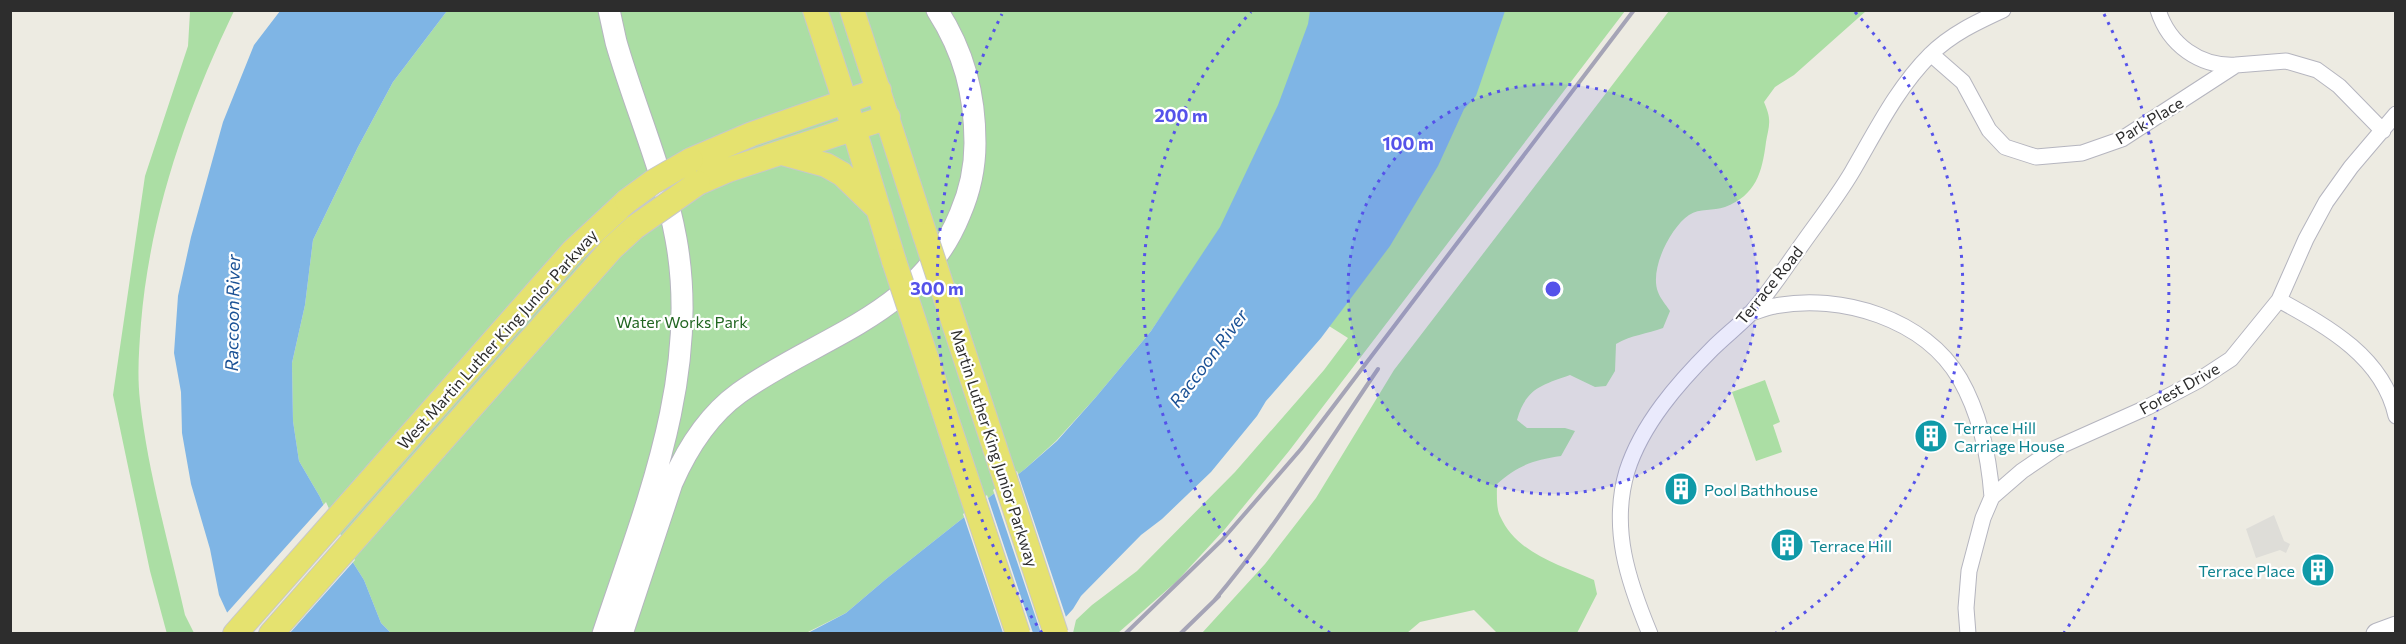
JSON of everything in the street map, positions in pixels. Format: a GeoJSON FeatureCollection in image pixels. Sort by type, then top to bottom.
{"type":"FeatureCollection","features":[{"type":"Feature","properties":{"kind":"main road"},"geometry":{"type":"LineString","coordinates":[[609,10],[624,71],[668,208],[682,282],[683,330],[678,382],[650,519],[622,633]]}},
{"type":"Feature","properties":{"kind":"main road"},"geometry":{"type":"LineString","coordinates":[[815,10],[894,261],[1018,633]]}},
{"type":"Feature","properties":{"kind":"main road","name":"Martin Luther King Junior Parkway"},"geometry":{"type":"LineString","coordinates":[[852,10],[1056,633]]}},
{"type":"Feature","properties":{"kind":"main road"},"geometry":{"type":"LineString","coordinates":[[603,633],[650,519],[701,431],[739,393],[888,305],[918,279],[940,254],[956,224],[971,187],[975,155],[975,124],[972,94],[964,61],[950,30],[937,10]]}},
{"type":"Feature","properties":{"kind":"main road","name":"West Martin Luther King Junior Parkway"},"geometry":{"type":"LineString","coordinates":[[271,633],[612,248],[694,172],[752,134],[879,90]]}},
{"type":"Feature","properties":{"kind":"main road","name":"West Martin Luther King Junior Parkway"},"geometry":{"type":"LineString","coordinates":[[234,633],[573,251],[627,201],[653,182],[694,172],[728,170],[888,117]]}},
{"type":"Feature","properties":{"kind":"main road"},"geometry":{"type":"LineString","coordinates":[[782,153],[826,165],[842,174],[879,209]]}},
{"type":"Feature","properties":{"kind":"main road"},"geometry":{"type":"LineString","coordinates":[[2377,633],[2396,627]]}},
{"type":"Feature","properties":{"kind":"street","name":"Terrace Road"},"geometry":{"type":"LineString","coordinates":[[1650,633],[1637,603],[1621,544],[1621,504],[1627,472],[1640,440],[1665,403],[1701,361],[1749,314],[1843,188],[1904,84],[1931,54],[1966,27],[2003,10]]}},
{"type":"Feature","properties":{"kind":"street"},"geometry":{"type":"LineString","coordinates":[[2158,10],[2169,34],[2178,45],[2197,58],[2212,63],[2236,65]]}},
{"type":"Feature","properties":{"kind":"street","name":"Park Place"},"geometry":{"type":"LineString","coordinates":[[1931,54],[1963,82],[1989,129],[2006,147],[2036,157],[2082,153],[2122,139],[2236,65],[2286,61],[2317,70],[2340,86],[2383,130]]}},
{"type":"Feature","properties":{"kind":"street","name":"Forest Drive"},"geometry":{"type":"LineString","coordinates":[[1968,633],[1966,608],[1969,571],[1983,518],[1992,497],[2056,448],[2148,407],[2199,380],[2231,359],[2279,300],[2306,239],[2326,202],[2350,167],[2396,114]]}},
{"type":"Feature","properties":{"kind":"street"},"geometry":{"type":"LineString","coordinates":[[2279,300],[2321,323],[2354,348],[2381,379],[2396,416]]}},
{"type":"Feature","properties":{"kind":"street"},"geometry":{"type":"LineString","coordinates":[[1749,314],[1788,304],[1843,305],[1890,320],[1923,339],[1948,363],[1967,393],[1984,444],[1992,497]]}},
{"type":"Feature","properties":{"kind":"green space"},"geometry":{"type":"Polygon","coordinates":[[[183,11],[234,11],[201,86],[173,163],[153,242],[141,323],[139,391],[148,455],[185,615],[194,633],[167,634],[150,571],[113,395],[145,176],[188,46],[190,12],[183,11]]]}},
{"type":"Feature","properties":{"kind":"green space","name":"Water Works Park"},"geometry":{"type":"Polygon","coordinates":[[[447,11],[1625,11],[1289,451],[1225,529],[1177,581],[1118,633],[1073,633],[1076,620],[1137,571],[1235,472],[1324,370],[1348,338],[1207,249],[1151,331],[1056,441],[1025,469],[846,613],[806,633],[391,633],[381,623],[364,580],[340,542],[320,497],[299,461],[293,421],[292,363],[305,305],[313,240],[358,147],[393,82],[447,11]]]}},
{"type":"Feature","properties":{"kind":"green space"},"geometry":{"type":"Polygon","coordinates":[[[1669,11],[1866,11],[1794,75],[1775,87],[1764,102],[1769,128],[1762,164],[1751,189],[1725,207],[1698,211],[1689,215],[1675,229],[1663,249],[1657,272],[1658,292],[1670,311],[1663,328],[1616,344],[1615,371],[1606,386],[1595,387],[1570,375],[1536,389],[1521,409],[1517,420],[1527,428],[1565,428],[1575,431],[1561,456],[1543,459],[1512,472],[1497,484],[1497,496],[1500,516],[1517,540],[1541,557],[1594,580],[1597,594],[1577,633],[1497,633],[1474,610],[1420,622],[1407,633],[1202,633],[1265,564],[1316,498],[1394,370],[1669,11]]]}},
{"type":"Feature","properties":{"kind":"green space"},"geometry":{"type":"Polygon","coordinates":[[[1765,380],[1780,422],[1773,425],[1782,452],[1756,461],[1732,392],[1765,380]]]}},
{"type":"Feature","properties":{"kind":"shaded area"},"geometry":{"type":"Polygon","coordinates":[[[2274,515],[2284,541],[2290,544],[2286,553],[2280,550],[2256,558],[2246,529],[2274,515]]]}},
{"type":"Feature","properties":{"kind":"water","name":"Raccoon River"},"geometry":{"type":"Polygon","coordinates":[[[280,11],[447,11],[393,82],[358,147],[313,240],[305,305],[292,363],[293,421],[299,461],[320,497],[340,542],[364,580],[381,623],[391,633],[237,634],[219,595],[210,549],[191,484],[182,433],[181,392],[174,353],[178,296],[191,237],[223,122],[254,45],[280,11]]]}},
{"type":"Feature","properties":{"kind":"water","name":"Raccoon River"},"geometry":{"type":"Polygon","coordinates":[[[1310,11],[1505,11],[1476,96],[1464,109],[1438,166],[1390,246],[1321,338],[1266,401],[1257,416],[1211,472],[1162,519],[1141,535],[1081,596],[1073,609],[1051,633],[806,634],[846,613],[1057,441],[1151,331],[1220,227],[1278,105],[1308,24],[1310,11]]]}},
{"type":"Feature","properties":{"kind":"pier"},"geometry":{"type":"Polygon","coordinates":[[[1017,471],[1067,620],[1055,634],[1041,633],[993,490],[1017,471]]]}},
{"type":"Feature","properties":{"kind":"pier"},"geometry":{"type":"Polygon","coordinates":[[[987,495],[1033,633],[1003,633],[963,514],[987,495]]]}},
{"type":"Feature","properties":{"kind":"pier"},"geometry":{"type":"Polygon","coordinates":[[[326,502],[355,560],[289,634],[234,634],[225,615],[326,502]]]}},
{"type":"Feature","properties":{"kind":"railway"},"geometry":{"type":"LineString","coordinates":[[1125,634],[1222,540],[1301,449],[1634,10]]}},
{"type":"Feature","properties":{"kind":"railway"},"geometry":{"type":"LineString","coordinates":[[1213,602],[1278,517],[1378,369]]}},
{"type":"Feature","properties":{"kind":"railway"},"geometry":{"type":"LineString","coordinates":[[1180,634],[1219,596]]}},
{"type":"Feature","properties":{"kind":"place","name":"Terrace Hill Carriage House"},"geometry":{"type":"Point","coordinates":[1931,436]}},
{"type":"Feature","properties":{"kind":"place","name":"Pool Bathhouse"},"geometry":{"type":"Point","coordinates":[1681,489]}},
{"type":"Feature","properties":{"kind":"place","name":"Terrace Hill"},"geometry":{"type":"Point","coordinates":[1787,545]}},
{"type":"Feature","properties":{"kind":"place","name":"Terrace Place"},"geometry":{"type":"Point","coordinates":[2318,570]}}]}
